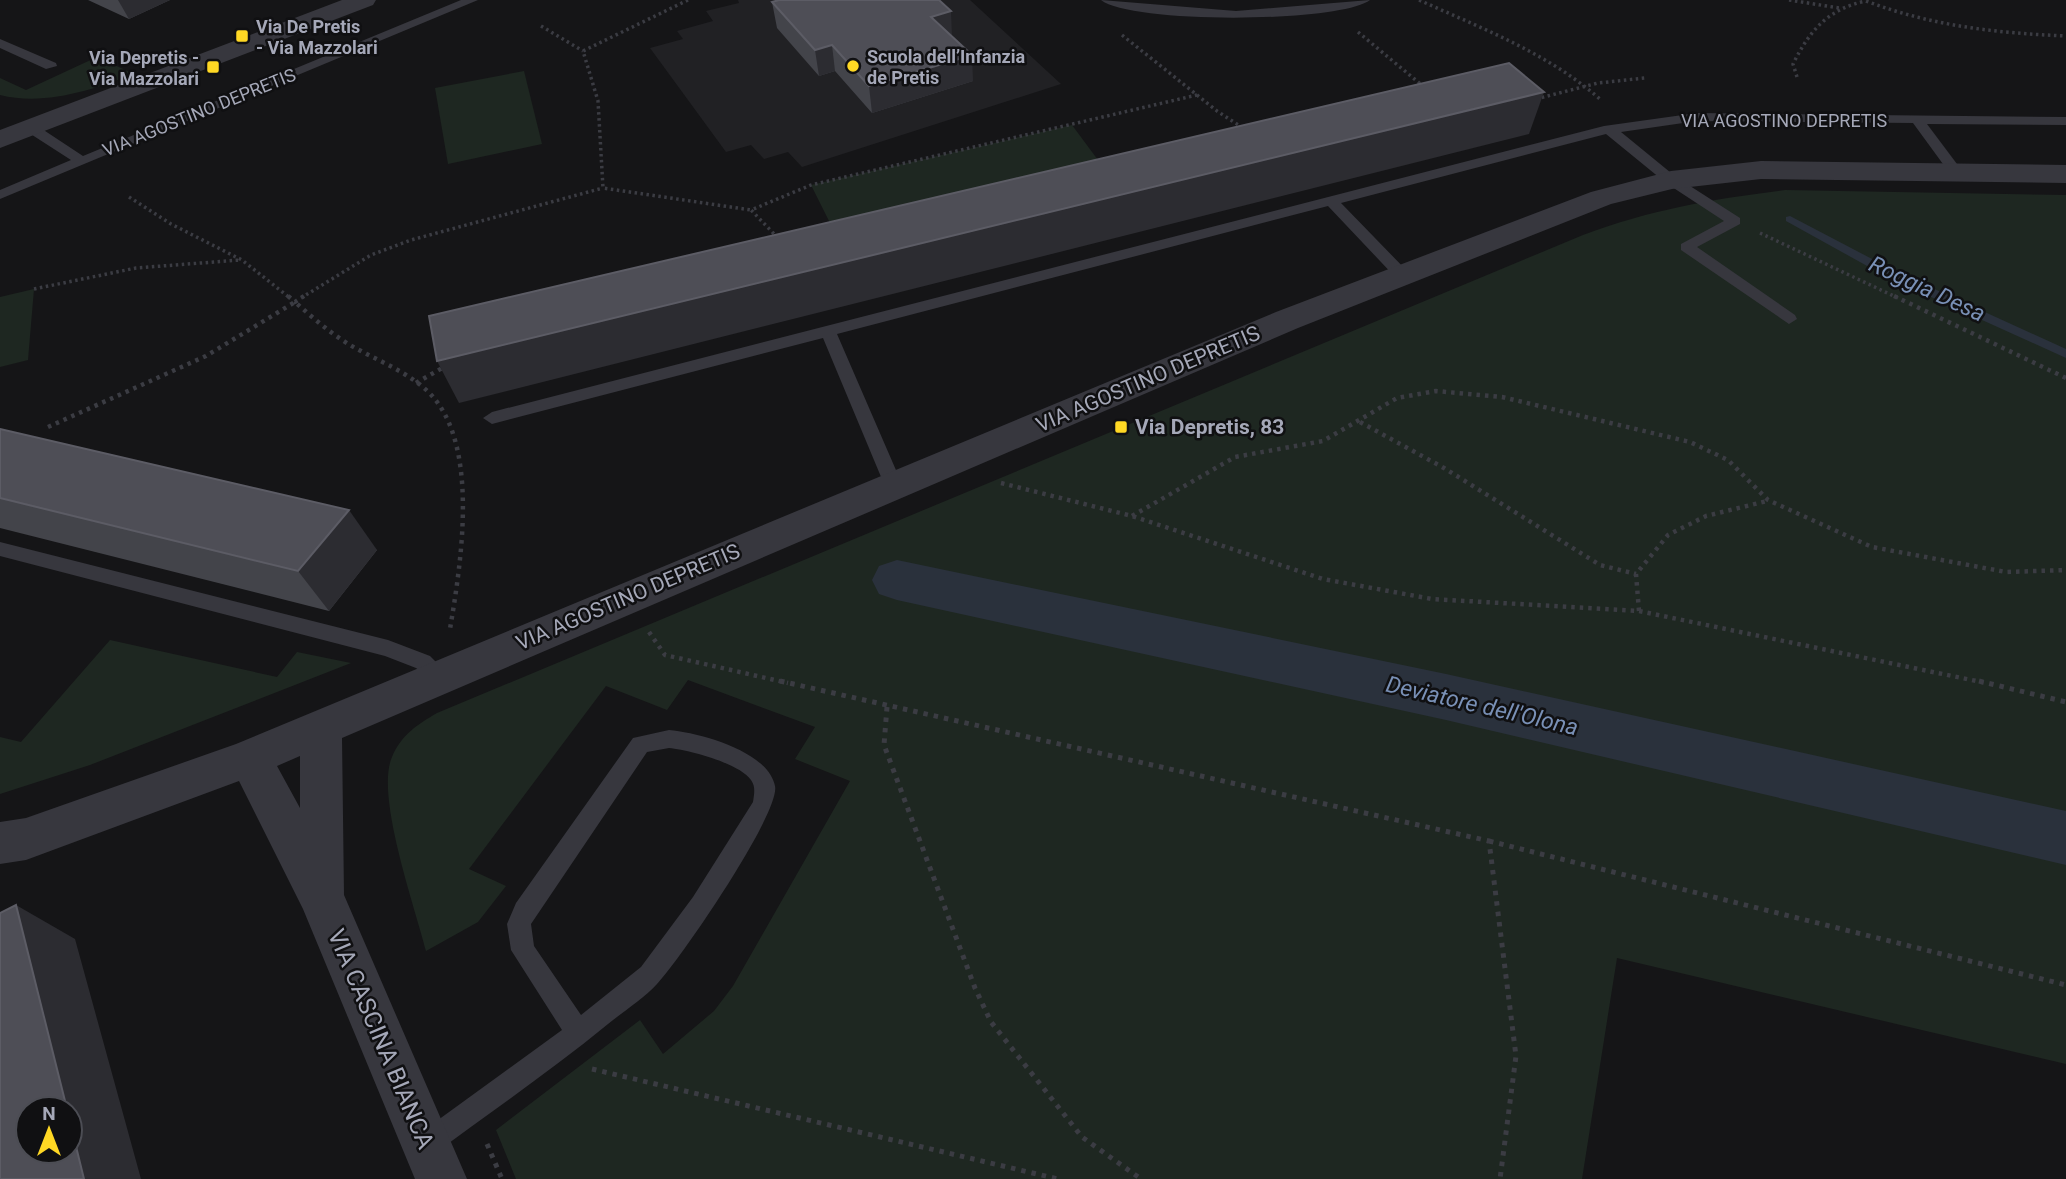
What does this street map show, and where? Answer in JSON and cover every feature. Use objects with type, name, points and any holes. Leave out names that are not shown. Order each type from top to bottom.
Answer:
[{"type":"street","points":[[0,140],[364,0]]},
{"type":"street","points":[[0,110],[31,128]]},
{"type":"street","name":"VIA AGOSTINO DEPRETIS","points":[[0,843],[26,839],[248,759],[893,484],[1287,320],[1601,198],[1671,180],[1760,170],[2066,174]]},
{"type":"street","name":"VIA CASCINA BIANCA","points":[[321,728],[322,898]]},
{"type":"street","name":"VIA CASCINA BIANCA","points":[[248,759],[264,783],[322,898],[433,1162]]},
{"type":"lane","name":"VIA AGOSTINO DEPRETIS","points":[[0,195],[472,0]]},
{"type":"lane","points":[[1107,0],[1148,10],[1200,15],[1261,15],[1329,8],[1364,0]]},
{"type":"lane","points":[[0,43],[51,66]]},
{"type":"lane","name":"VIA AGOSTINO DEPRETIS","points":[[492,418],[1609,129],[1697,117],[2066,121]]},
{"type":"lane","name":"VIA AGOSTINO DEPRETIS","points":[[1917,120],[1956,172]]},
{"type":"lane","name":"VIA AGOSTINO DEPRETIS","points":[[31,128],[82,161]]},
{"type":"lane","points":[[1609,129],[1671,180],[1735,222],[1686,247],[1789,319]]},
{"type":"lane","points":[[1331,201],[1403,276]]},
{"type":"lane","points":[[828,331],[893,484]]},
{"type":"lane","points":[[0,549],[388,648],[423,662],[441,677]]},
{"type":"lane","points":[[433,1162],[544,1058],[578,1033],[649,975],[702,905],[763,805],[764,780],[756,770],[681,739],[652,739],[640,745],[524,911],[519,924],[523,950],[578,1033]]},
{"type":"path","points":[[583,51],[688,0]]},
{"type":"path","points":[[1419,0],[1547,61],[1586,86],[1628,126]]},
{"type":"path","points":[[1789,0],[1839,8]]},
{"type":"path","points":[[1797,77],[1793,64],[1797,56],[1830,14],[1839,8],[1865,1],[1939,26],[1996,33],[2066,36]]},
{"type":"path","points":[[1329,8],[1424,88]]},
{"type":"path","points":[[541,26],[583,51],[595,77],[600,111],[603,188]]},
{"type":"path","points":[[1117,30],[1248,131]]},
{"type":"path","points":[[1524,102],[1586,86],[1645,78]]},
{"type":"path","points":[[48,427],[213,353],[260,328],[336,274],[384,250],[603,188],[751,210],[811,185],[1198,95]]},
{"type":"path","points":[[129,197],[171,224],[242,260],[323,327],[416,383],[432,395],[440,406],[461,468],[463,532],[441,677]]},
{"type":"path","points":[[751,210],[786,247]]},
{"type":"path","points":[[1735,222],[2066,378]]},
{"type":"path","points":[[34,289],[135,266],[181,260],[242,260]]},
{"type":"path","points":[[416,383],[451,364]]},
{"type":"path","points":[[1132,516],[1235,457],[1323,441],[1360,422],[1397,398],[1436,391],[1502,397],[1690,442],[1728,460],[1768,500],[1872,547],[2006,572],[2066,570]]},
{"type":"path","points":[[1360,422],[1444,468],[1600,565],[1636,574]]},
{"type":"path","points":[[993,481],[1132,516],[1324,579],[1432,599],[1639,611],[1959,676],[2066,702]]},
{"type":"path","points":[[1639,611],[1636,574],[1668,535],[1706,516],[1768,500]]},
{"type":"path","points":[[642,623],[665,654],[887,707],[1489,841],[2066,985]]},
{"type":"path","points":[[887,707],[884,745],[975,988],[991,1022],[1082,1137],[1141,1179]]},
{"type":"path","points":[[1489,841],[1516,1056],[1500,1179]]},
{"type":"path","points":[[544,1058],[1058,1179]]},
{"type":"path","points":[[486,1143],[502,1179]]},
{"type":"shaded area","name":"Scuola dell’Infanzia de Pretis","points":[[738,0],[970,0],[1061,84],[802,167],[788,152],[764,159],[751,145],[726,152],[650,48],[683,39],[677,31],[713,21],[706,11],[739,3]]},
{"type":"shaded area","points":[[97,57],[134,74],[68,95],[34,99],[0,95],[0,78],[26,90]]},
{"type":"shaded area","points":[[524,71],[542,144],[448,164],[435,88]]},
{"type":"shaded area","points":[[1072,125],[1098,160],[830,223],[811,185]]},
{"type":"shaded area","points":[[1785,190],[2066,195],[2066,1064],[1617,958],[1582,1179],[516,1179],[496,1130],[640,1020],[663,1054],[714,1011],[733,986],[850,781],[795,759],[815,727],[688,680],[667,710],[606,686],[469,869],[506,886],[478,922],[426,951],[398,852],[392,823],[388,774],[392,757],[400,742],[417,726],[437,713],[1583,235],[1634,218],[1683,206]]},
{"type":"shaded area","points":[[34,289],[28,360],[0,367],[0,297]]},
{"type":"shaded area","points":[[110,640],[277,677],[297,652],[351,663],[90,765],[0,794],[0,737],[21,742]]},
{"type":"building","points":[[939,0],[951,11],[931,17],[972,55],[869,86],[832,45],[815,50],[772,2]]},
{"type":"building","points":[[1509,63],[1544,92],[437,361],[429,316]]},
{"type":"building","points":[[0,429],[349,510],[298,571],[0,498]]},
{"type":"building","points":[[16,905],[64,1095],[14,1095],[14,1165],[81,1165],[84,1179],[0,1179],[0,913]]},
{"type":"waterway","name":"Roggia Desa","points":[[1790,219],[1891,274],[2066,354]]},
{"type":"waterway","name":"Deviatore dell'Olona","points":[[897,580],[1446,697],[2066,838]]},
{"type":"place","name":"Via De Pretis - Via Mazzolari","points":[[242,36]]},
{"type":"place","name":"Scuola dell’Infanzia de Pretis","points":[[853,66]]},
{"type":"place","name":"Via Depretis - Via Mazzolari","points":[[213,67]]},
{"type":"place","name":"Via Depretis, 83","points":[[1121,427]]}]
